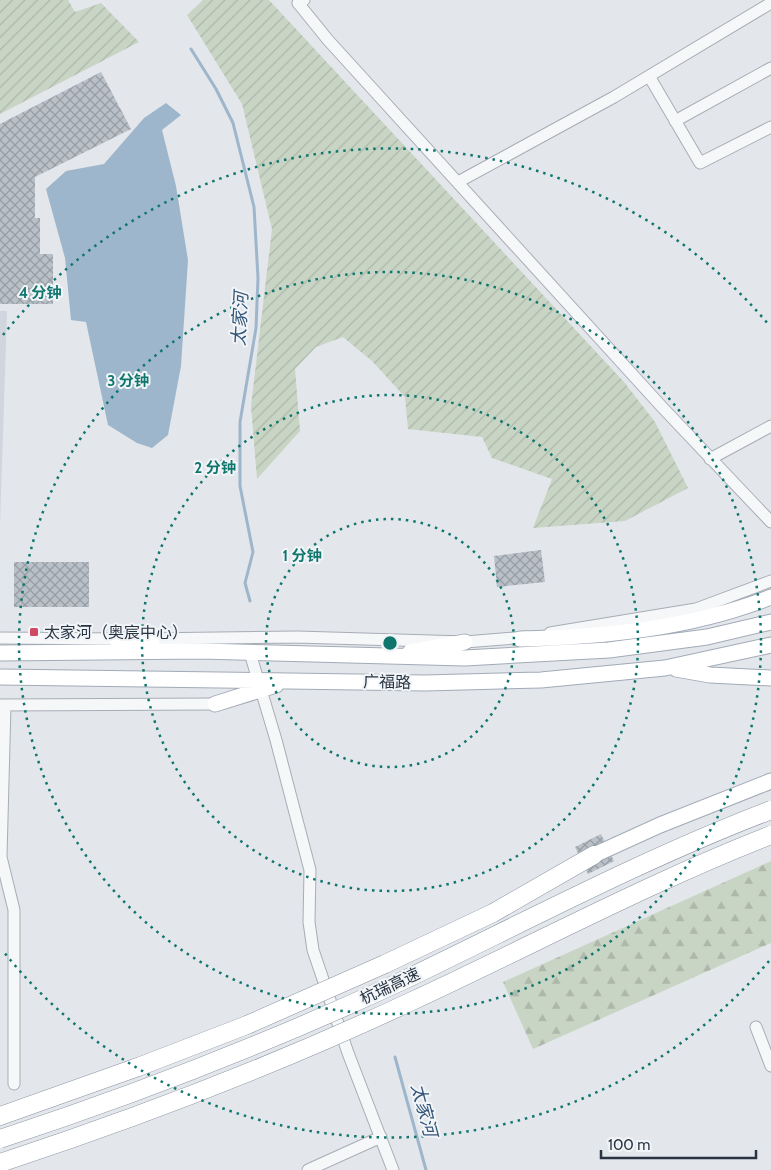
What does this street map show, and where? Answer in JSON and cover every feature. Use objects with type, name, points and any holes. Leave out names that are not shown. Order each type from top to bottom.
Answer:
[{"type":"highway","name":"杭瑞高速","points":[[0,1139],[151,1085],[292,1029],[401,981],[664,856],[771,810]]},
{"type":"highway","name":"杭瑞高速","points":[[0,1163],[142,1114],[301,1050],[411,1002],[674,877],[771,835]]},
{"type":"highway","points":[[0,1116],[209,1040],[385,964],[493,913],[594,855]]},
{"type":"main road","points":[[520,639],[604,635],[700,619],[771,597]]},
{"type":"main road","name":"广福路","points":[[0,653],[201,651],[465,658],[609,650],[707,637],[771,622]]},
{"type":"main road","points":[[116,639],[201,651]]},
{"type":"main road","points":[[391,657],[465,642]]},
{"type":"main road","name":"广福路","points":[[3,678],[259,685],[288,680],[425,683],[541,680],[665,668],[771,645]]},
{"type":"main road","points":[[665,668],[710,675],[771,678]]},
{"type":"main road","points":[[215,704],[259,685]]},
{"type":"main road","points":[[594,855],[660,825],[771,781]]},
{"type":"street","points":[[304,0],[298,3],[328,40],[710,459],[771,522]]},
{"type":"street","points":[[458,182],[649,76],[771,3]]},
{"type":"street","points":[[675,121],[771,68]]},
{"type":"street","points":[[649,76],[700,163],[771,128]]},
{"type":"street","points":[[710,459],[771,426]]},
{"type":"street","points":[[0,638],[298,638],[465,642],[520,639],[592,624],[696,609],[771,581]]},
{"type":"street","points":[[250,653],[310,870],[309,922],[313,950],[393,1170]]},
{"type":"street","points":[[14,1084],[14,910],[1,858],[2,705],[215,704]]},
{"type":"street","points":[[756,1027],[771,1066]]},
{"type":"street","points":[[308,1170],[381,1137]]},
{"type":"shaded area","points":[[0,311],[7,311],[0,525]]},
{"type":"green space","points":[[0,0],[68,0],[75,12],[101,3],[139,42],[0,114]]},
{"type":"green space","points":[[203,0],[269,0],[624,382],[655,422],[688,488],[625,521],[533,528],[552,479],[492,458],[482,437],[408,429],[405,397],[372,361],[343,337],[316,347],[295,369],[300,431],[257,479],[251,406],[272,229],[242,104],[187,15]]},
{"type":"green space","points":[[771,861],[771,943],[533,1049],[503,982]]},
{"type":"water","points":[[166,103],[181,115],[162,130],[176,186],[188,260],[181,366],[168,435],[152,448],[137,443],[108,425],[86,322],[71,320],[65,258],[46,189],[66,171],[104,164],[144,118]]},
{"type":"building","points":[[101,72],[131,129],[35,177],[35,218],[40,218],[40,254],[53,254],[53,304],[0,304],[0,124]]},
{"type":"building","points":[[541,550],[545,582],[497,587],[494,556]]},
{"type":"building","points":[[14,562],[89,562],[89,607],[14,607]]},
{"type":"building","points":[[601,834],[614,861],[588,874],[575,847]]},
{"type":"waterway","name":"太家河","points":[[191,49],[216,89],[233,123],[254,207],[258,278],[256,328],[240,422],[240,486],[253,552],[245,583],[250,601]]},
{"type":"waterway","name":"太家河","points":[[395,1057],[426,1170]]},
{"type":"place","name":"太家河（奥宸中心）","points":[[34,632]]}]
